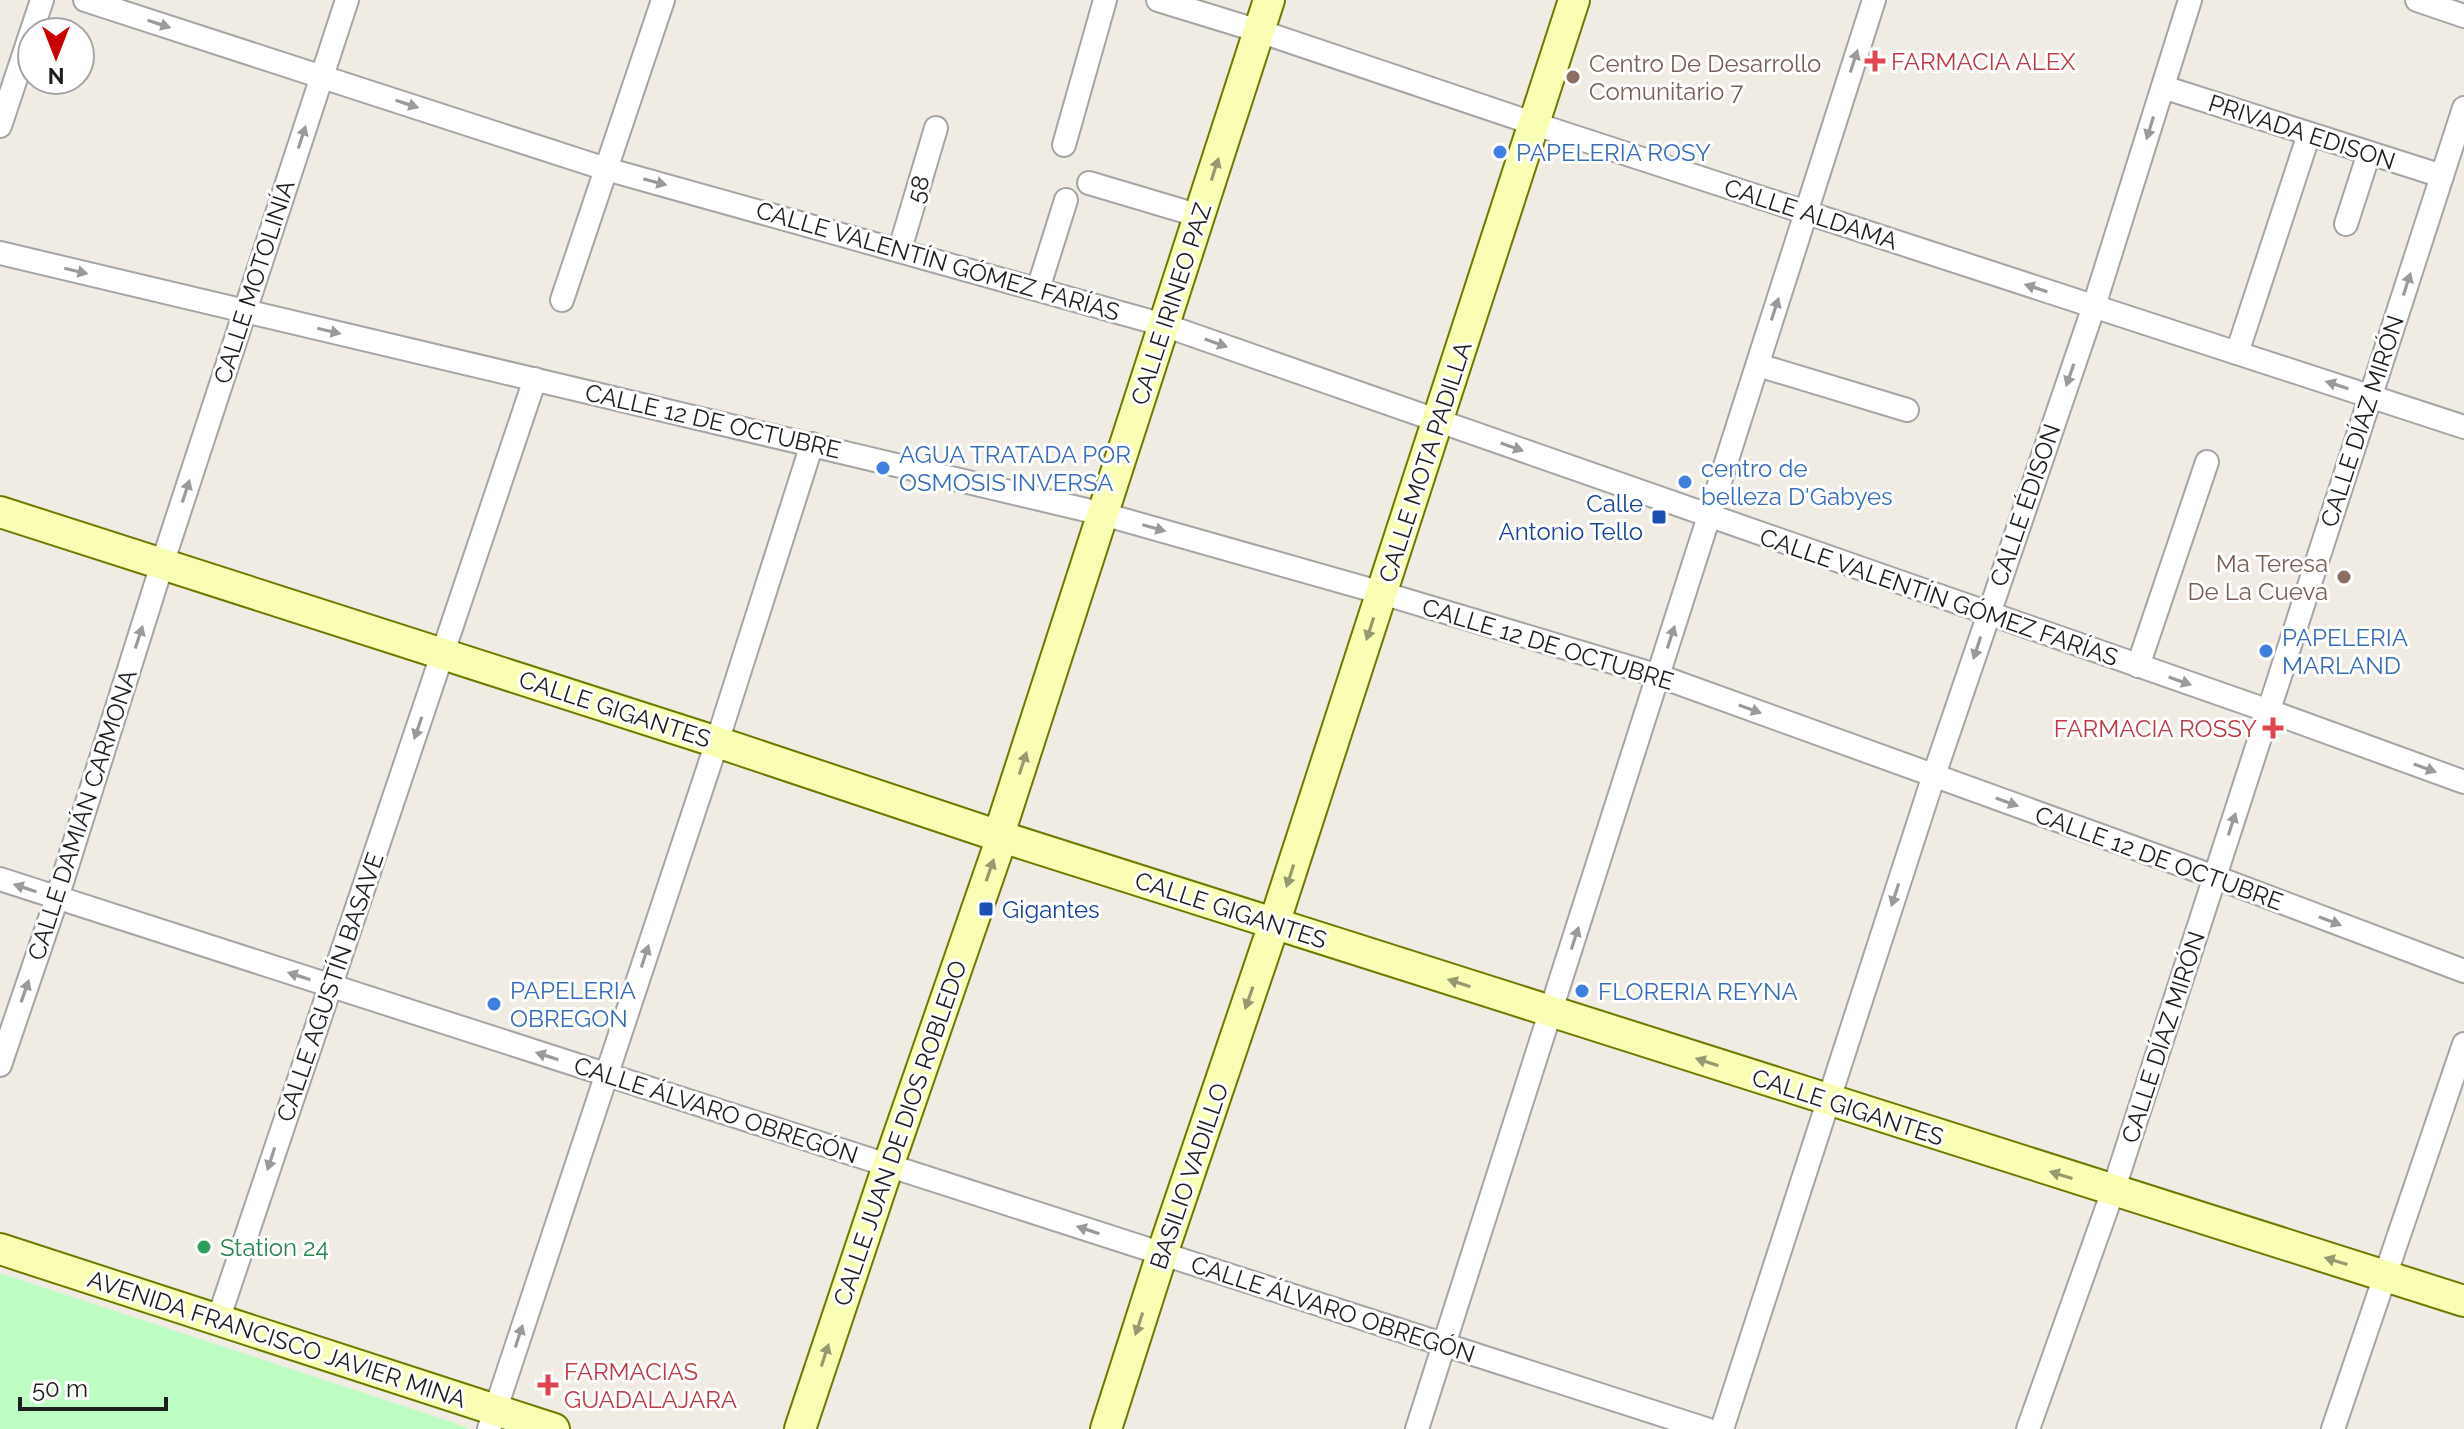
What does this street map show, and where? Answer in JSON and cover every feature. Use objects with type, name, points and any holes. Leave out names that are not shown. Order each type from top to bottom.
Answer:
[{"type":"main road","name":"CALLE IRINEO PAZ","points":[[1002,837],[1002,825],[1269,0]]},
{"type":"main road","name":"CALLE MOTA PADILLA","points":[[1274,924],[1574,0]]},
{"type":"main road","name":"CALLE GIGANTES","points":[[0,512],[717,742],[1002,837],[2464,1301]]},
{"type":"main road","name":"CALLE JUAN DE DIOS ROBLEDO","points":[[800,1429],[1002,837]]},
{"type":"main road","name":"BASILIO VADILLO","points":[[1106,1429],[1274,924]]},
{"type":"main road","name":"AVENIDA FRANCISCO JAVIER MINA","points":[[0,1249],[218,1320],[492,1419],[554,1429]]},
{"type":"street","points":[[0,126],[42,0]]},
{"type":"street","name":"CALLE VALENTÍN GÓMEZ FARÍAS","points":[[85,0],[606,169],[1164,325],[2464,782]]},
{"type":"street","name":"CALLE MOTOLINÍA","points":[[162,565],[347,0]]},
{"type":"street","points":[[562,300],[663,0]]},
{"type":"street","points":[[1064,145],[1105,0]]},
{"type":"street","name":"CALLE ALDAMA","points":[[1158,0],[2464,427]]},
{"type":"street","points":[[1417,1429],[1874,0]]},
{"type":"street","name":"CALLE ÉDISON","points":[[1722,1429],[1934,775],[2094,306],[2190,0]]},
{"type":"street","points":[[2417,0],[2464,16]]},
{"type":"street","name":"PRIVADA EDISON","points":[[2163,87],[2442,176]]},
{"type":"street","name":"CALLE DÍAZ MIRÓN","points":[[2028,1429],[2113,1191],[2464,108]]},
{"type":"street","name":"58","points":[[900,249],[936,128]]},
{"type":"street","points":[[2237,353],[2309,134]]},
{"type":"street","points":[[2346,224],[2369,153]]},
{"type":"street","points":[[1089,183],[1200,216]]},
{"type":"street","points":[[1038,289],[1066,200]]},
{"type":"street","name":"CALLE 12 DE OCTUBRE","points":[[0,253],[1103,514],[1382,593],[1659,676],[2215,877],[2464,971]]},
{"type":"street","points":[[1758,365],[1907,410]]},
{"type":"street","name":"CALLE AGUSTÍN BASAVE","points":[[218,1320],[535,379]]},
{"type":"street","points":[[492,1419],[717,742],[812,444]]},
{"type":"street","points":[[2138,666],[2207,462]]},
{"type":"street","name":"CALLE DAMIÁN CARMONA","points":[[0,1065],[57,898],[162,565]]},
{"type":"street","name":"CALLE ÁLVARO OBREGÓN","points":[[0,879],[1706,1429]]},
{"type":"street","points":[[2333,1429],[2464,1044]]},
{"type":"green space","points":[[0,1273],[467,1427],[467,1429],[0,1429]]},
{"type":"place","name":"FARMACIA ALEX","points":[[1875,61]]},
{"type":"place","name":"Centro De Desarrollo Comunitario 7","points":[[1573,77]]},
{"type":"place","name":"PAPELERIA ROSY","points":[[1500,152]]},
{"type":"place","name":"AGUA TRATADA POR OSMOSIS INVERSA","points":[[883,468]]},
{"type":"place","name":"centro de belleza D'Gabyes","points":[[1685,482]]},
{"type":"place","name":"Calle Antonio Tello","points":[[1659,517]]},
{"type":"place","name":"Ma Teresa De La Cueva","points":[[2344,577]]},
{"type":"place","name":"PAPELERIA MARLAND","points":[[2266,651]]},
{"type":"place","name":"FARMACIA ROSSY","points":[[2273,728]]},
{"type":"place","name":"Gigantes","points":[[986,909]]},
{"type":"place","name":"FLORERIA REYNA","points":[[1582,991]]},
{"type":"place","name":"PAPELERIA OBREGON","points":[[494,1004]]},
{"type":"place","name":"Station 24","points":[[204,1247]]},
{"type":"place","name":"FARMACIAS GUADALAJARA","points":[[548,1385]]}]
